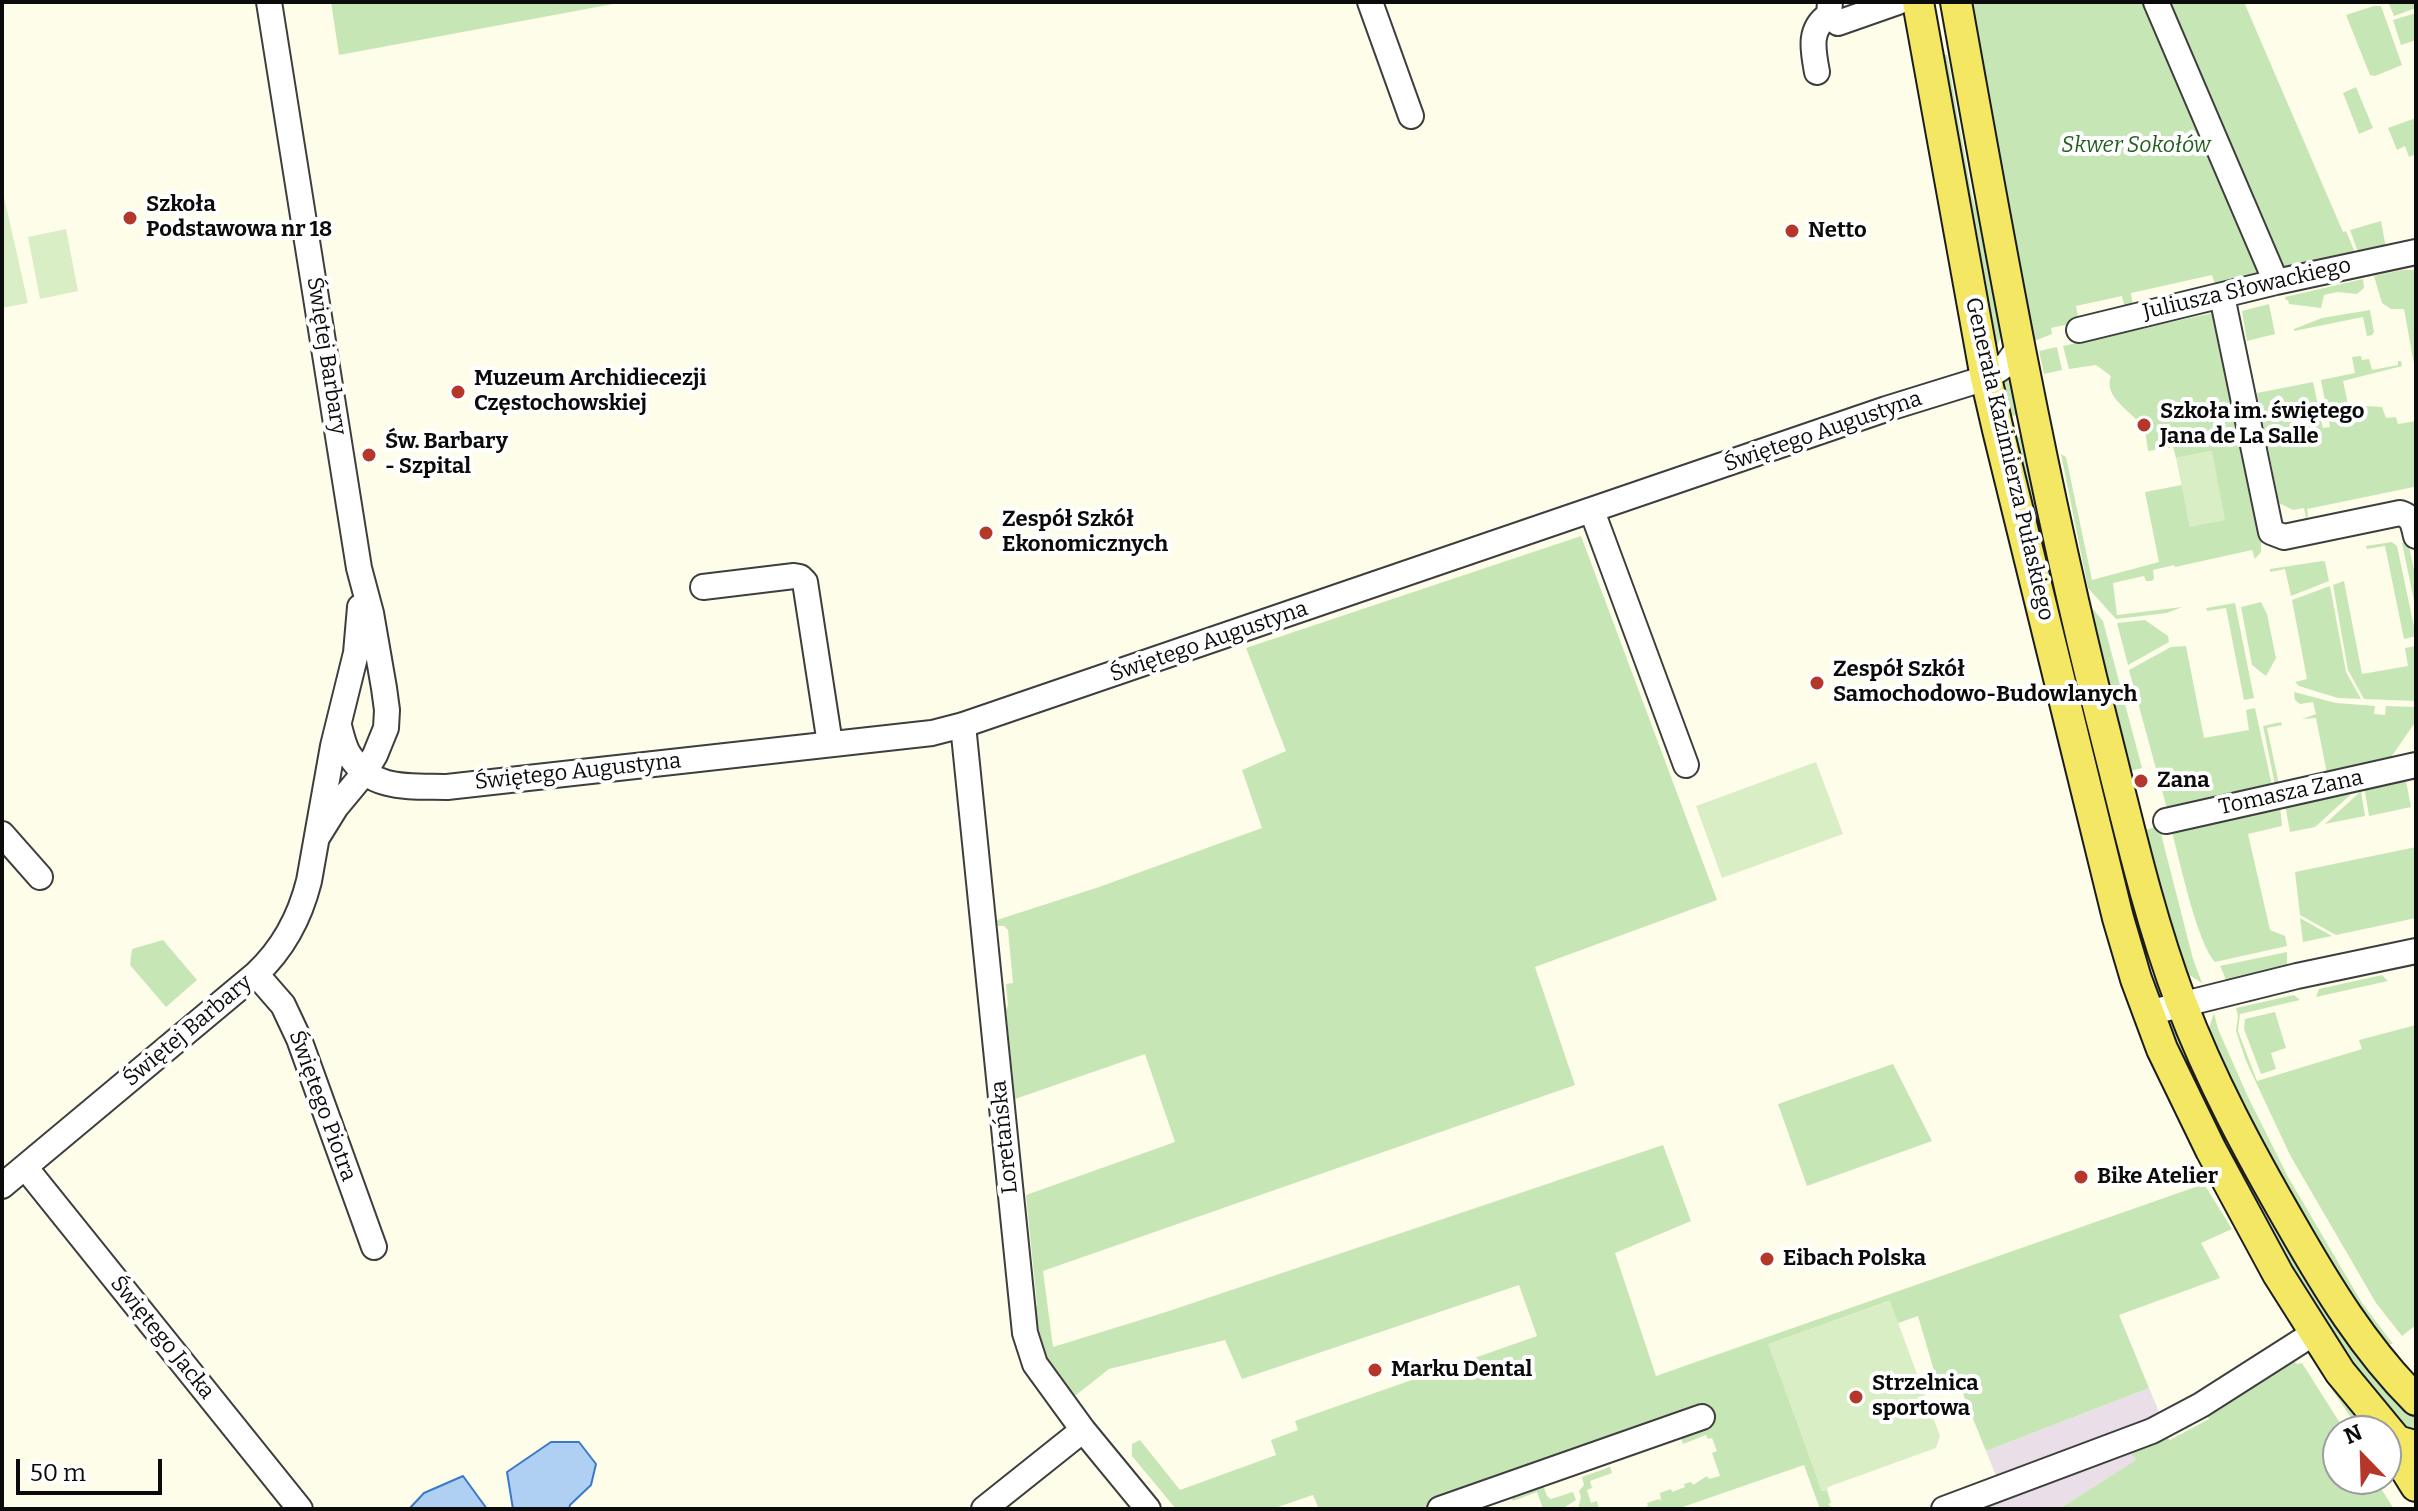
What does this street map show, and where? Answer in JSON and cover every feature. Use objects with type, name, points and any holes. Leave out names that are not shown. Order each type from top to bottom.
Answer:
[{"type":"main road","name":"Generała Kazimierza Pułaskiego","points":[[1918,2],[1986,378],[2110,888],[2148,1013],[2167,1061],[2265,1251],[2340,1372],[2407,1445],[2398,1457],[2416,1486]]},
{"type":"main road","name":"Generała Kazimierza Pułaskiego","points":[[1956,2],[2019,347],[2077,622],[2167,961],[2182,1005],[2243,1135],[2314,1265],[2365,1343],[2416,1400]]},
{"type":"street","name":"Świętej Barbary","points":[[269,2],[359,568],[371,613],[387,710],[382,740],[365,772],[336,807],[318,836]]},
{"type":"street","points":[[1370,2],[1411,116]]},
{"type":"street","points":[[1817,72],[1812,43],[1814,31],[1830,8],[1838,23],[1898,2]]},
{"type":"street","points":[[2156,2],[2276,282]]},
{"type":"street","name":"Juliusza Słowackiego","points":[[2079,330],[2416,252]]},
{"type":"street","points":[[2222,296],[2271,532],[2284,537],[2400,513],[2409,515],[2416,536]]},
{"type":"street","name":"Świętego Augustyna","points":[[365,772],[375,781],[447,787],[932,733],[1886,409],[1986,378],[2007,364],[2019,347]]},
{"type":"street","points":[[1592,511],[1686,765]]},
{"type":"street","name":"Świętej Barbary","points":[[2,1186],[256,974],[273,958],[288,936],[304,899],[333,746],[356,653],[360,614],[359,568]]},
{"type":"street","points":[[703,587],[794,576],[805,582],[830,744]]},
{"type":"street","name":"Loretańska","points":[[963,725],[1025,1333],[1035,1364],[1083,1430],[1148,1509]]},
{"type":"street","points":[[339,726],[350,756],[365,772]]},
{"type":"street","name":"Tomasza Zana","points":[[2166,821],[2416,765]]},
{"type":"street","points":[[2,834],[40,877]]},
{"type":"street","points":[[2148,1013],[2282,979],[2416,951]]},
{"type":"street","name":"Świętego Piotra","points":[[256,974],[283,1005],[299,1039],[374,1247]]},
{"type":"street","name":"Świętego Jacka","points":[[25,1167],[300,1509]]},
{"type":"street","points":[[1944,1509],[2152,1431],[2201,1405],[2314,1333]]},
{"type":"street","points":[[1440,1509],[1702,1417]]},
{"type":"street","points":[[984,1509],[1083,1430]]},
{"type":"shaded area","points":[[2149,1388],[2162,1419],[1998,1481],[1986,1451]]},
{"type":"shaded area","points":[[2128,1449],[2137,1460],[2059,1509],[1984,1509],[1981,1502]]},
{"type":"green space","points":[[331,2],[624,2],[339,55]]},
{"type":"green space","name":"Skwer Sokołów","points":[[1975,2],[2244,2],[2343,232],[2346,231],[2356,255],[2216,289],[2212,275],[2131,293],[2133,307],[2125,309],[2122,296],[2076,306],[2079,322],[2051,328],[2052,334],[2029,343],[1971,10]]},
{"type":"green space","points":[[2416,2],[2416,8],[2394,16],[2389,4]]},
{"type":"green space","points":[[2381,6],[2402,65],[2375,76],[2370,75],[2346,15]]},
{"type":"green space","points":[[2416,13],[2416,40],[2401,45],[2393,20]]},
{"type":"green space","points":[[1940,55],[1947,55],[1972,196],[1985,238],[2002,329],[1996,347]]},
{"type":"green space","points":[[2356,87],[2373,128],[2359,134],[2343,93]]},
{"type":"green space","points":[[2416,118],[2416,154],[2409,157],[2405,146],[2397,150],[2388,128]]},
{"type":"green space","points":[[2,188],[28,303],[2,308]]},
{"type":"green space","points":[[2381,221],[2386,248],[2359,255],[2350,230]]},
{"type":"green space","points":[[66,229],[78,291],[40,299],[28,237]]},
{"type":"green space","points":[[2416,270],[2416,375],[2404,309],[2391,309],[2382,303],[2374,276]]},
{"type":"green space","points":[[2363,279],[2364,288],[2357,294],[2337,292],[2324,295],[2321,308],[2289,304],[2285,297]]},
{"type":"green space","points":[[2269,304],[2275,334],[2247,341],[2242,311]]},
{"type":"green space","points":[[2370,310],[2372,335],[2367,336],[2363,317],[2294,331],[2322,318]]},
{"type":"green space","points":[[2217,312],[2261,537],[2261,552],[2255,559],[2252,550],[2153,570],[2154,579],[2151,581],[2146,581],[2144,576],[2113,583],[2117,615],[2182,607],[2167,613],[2116,619],[2088,588],[2061,454],[2066,457],[2092,580],[2159,562],[2145,492],[2182,485],[2190,527],[2212,451],[2176,458],[2173,447],[2148,451],[2143,427],[2114,397],[2111,376],[2096,365],[2069,369],[2063,346]]},
{"type":"green space","points":[[2057,347],[2062,370],[2044,374],[2039,351]]},
{"type":"green space","points":[[2361,356],[2362,360],[2369,359],[2372,370],[2398,365],[2401,361],[2402,366],[2343,381],[2349,409],[2382,407],[2386,418],[2396,417],[2398,424],[2416,421],[2416,493],[2414,487],[2307,509],[2308,516],[2301,525],[2300,520],[2306,518],[2304,508],[2293,510],[2279,503],[2257,393],[2313,382],[2323,428],[2330,427],[2321,380],[2355,373],[2352,357]]},
{"type":"green space","points":[[2010,376],[2021,414],[2004,418],[2001,379]]},
{"type":"green space","points":[[2025,435],[2119,827],[2111,830],[2009,439]]},
{"type":"green space","points":[[2212,451],[2225,520],[2190,527],[2176,458]]},
{"type":"green space","points":[[1581,536],[1717,900],[1535,967],[1575,1085],[1043,1271],[1053,1347],[1663,1145],[1691,1221],[1615,1253],[1656,1376],[2204,1184],[2232,1229],[2201,1243],[2220,1278],[2119,1315],[2149,1388],[1986,1451],[1955,1374],[1937,1381],[1918,1316],[1898,1323],[1889,1301],[1769,1344],[1822,1491],[1827,1490],[1831,1503],[1828,1504],[1834,1509],[1820,1509],[1804,1465],[1677,1509],[1641,1509],[1648,1506],[1647,1503],[1661,1501],[1660,1493],[1671,1489],[1672,1492],[1691,1482],[1693,1485],[1707,1476],[1709,1479],[1720,1476],[1712,1453],[1717,1451],[1712,1438],[1708,1439],[1706,1435],[1683,1444],[1680,1435],[1705,1409],[1421,1509],[1319,1509],[1313,1495],[1272,1509],[1176,1509],[1132,1456],[1132,1444],[1140,1440],[1180,1490],[1276,1455],[1271,1440],[1298,1430],[1295,1421],[1537,1336],[1519,1285],[1242,1379],[1225,1340],[1109,1369],[1071,1399],[1043,1362],[1032,1312],[1037,1305],[1026,1195],[1175,1142],[1145,1054],[1015,1099],[1006,1010],[1006,984],[1013,983],[1008,930],[997,926],[997,920],[1262,828],[1242,770],[1286,751],[1246,648]]},
{"type":"green space","points":[[2392,542],[2397,546],[2416,636],[2404,639],[2385,546],[2367,549],[2366,546]]},
{"type":"green space","points":[[2408,542],[2416,579],[2416,610],[2402,543]]},
{"type":"green space","points":[[2323,561],[2329,581],[2291,596],[2285,569],[2270,572],[2270,569]]},
{"type":"green space","points":[[2344,581],[2362,674],[2408,666],[2405,648],[2416,646],[2416,701],[2364,699],[2348,670],[2333,585]]},
{"type":"green space","points":[[2330,586],[2346,672],[2361,699],[2338,698],[2295,682],[2307,679],[2292,600]]},
{"type":"green space","points":[[2080,594],[2103,621],[2142,768],[2126,772]]},
{"type":"green space","points":[[2261,602],[2267,614],[2276,658],[2266,676],[2252,665],[2241,607]]},
{"type":"green space","points":[[2235,603],[2254,698],[2244,700],[2226,608],[2207,611],[2206,608]]},
{"type":"green space","points":[[2145,620],[2168,636],[2169,642],[2128,665],[2117,623]]},
{"type":"green space","points":[[2186,646],[2204,738],[2249,730],[2246,710],[2255,708],[2273,790],[2169,816],[2129,670],[2171,647]]},
{"type":"green space","points":[[2294,692],[2336,703],[2375,706],[2374,714],[2385,715],[2386,706],[2416,707],[2416,721],[2387,763],[2327,774],[2316,718],[2302,719],[2316,714],[2313,702],[2300,704],[2295,700]]},
{"type":"green space","points":[[2281,722],[2282,725],[2267,728],[2279,784],[2276,790],[2263,726]]},
{"type":"green space","points":[[1816,762],[1843,834],[1722,878],[1696,806]]},
{"type":"green space","points":[[2405,776],[2411,807],[2369,816],[2364,786]]},
{"type":"green space","points":[[2359,787],[2315,827],[2290,832],[2285,805]]},
{"type":"green space","points":[[2361,791],[2365,816],[2325,824]]},
{"type":"green space","points":[[2280,806],[2282,826],[2248,834],[2270,930],[2285,936],[2287,946],[2215,962],[2195,918],[2170,825]]},
{"type":"green space","points":[[2159,826],[2202,983],[2183,971],[2142,831]]},
{"type":"green space","points":[[2416,847],[2416,918],[2336,935],[2300,915],[2295,872]]},
{"type":"green space","points":[[2300,918],[2332,936],[2303,942]]},
{"type":"green space","points":[[163,940],[197,980],[166,1007],[130,965],[132,949]]},
{"type":"green space","points":[[2287,952],[2287,968],[2227,982],[2220,966]]},
{"type":"green space","points":[[2382,975],[2388,981],[2316,997],[2319,989]]},
{"type":"green space","points":[[2294,995],[2300,1000],[2240,1014],[2238,1031],[2257,1081],[2362,1049],[2359,1040],[2416,1025],[2416,1325],[2402,1336],[2376,1303],[2290,1155],[2246,1061],[2236,1031],[2236,1008]]},
{"type":"green space","points":[[2275,1012],[2286,1048],[2271,1053],[2276,1069],[2261,1074],[2244,1029],[2245,1019]]},
{"type":"green space","points":[[2214,1013],[2248,1097],[2288,1177],[2362,1303],[2393,1344],[2381,1345],[2368,1327],[2241,1108],[2208,1031]]},
{"type":"green space","points":[[2173,1019],[2392,1392],[2416,1416],[2416,1438],[2402,1424],[2402,1415],[2393,1415],[2381,1403],[2321,1326],[2189,1081],[2169,1026]]},
{"type":"green space","points":[[1893,1064],[1932,1141],[1807,1186],[1778,1104]]},
{"type":"green space","name":"Strzelnica sportowa","points":[[1890,1301],[1940,1436],[1936,1448],[1822,1491],[1768,1344]]},
{"type":"green space","points":[[2308,1354],[2315,1355],[2362,1415],[2349,1415]]},
{"type":"green space","points":[[2293,1358],[2296,1364],[2302,1363],[2335,1415],[2322,1415],[2322,1495],[2385,1495],[2394,1509],[2059,1509],[2136,1460],[2128,1449],[2164,1434],[2170,1440],[2209,1419],[2206,1411]]},
{"type":"green space","points":[[1610,1467],[1612,1473],[1590,1481],[1592,1488],[1587,1490],[1591,1503],[1597,1501],[1599,1509],[1578,1509],[1579,1491],[1584,1485],[1582,1477]]},
{"type":"green space","points":[[1543,1485],[1551,1499],[1573,1492],[1576,1500],[1562,1509],[1543,1509],[1537,1492],[1513,1501],[1510,1494]]},
{"type":"water","points":[[551,1442],[579,1442],[596,1464],[591,1485],[569,1509],[513,1509],[507,1472]]},
{"type":"water","points":[[463,1476],[487,1509],[409,1509],[424,1493]]},
{"type":"place","name":"Szkoła Podstawowa nr 18","points":[[130,218]]},
{"type":"place","name":"Netto","points":[[1792,231]]},
{"type":"place","name":"Muzeum Archidiecezji Częstochowskiej","points":[[458,392]]},
{"type":"place","name":"Szkoła im. świętego Jana de La Salle","points":[[2144,425]]},
{"type":"place","name":"Św. Barbary - Szpital","points":[[369,455]]},
{"type":"place","name":"Zespół Szkół Ekonomicznych","points":[[986,533]]},
{"type":"place","name":"Zespół Szkół Samochodowo-Budowlanych","points":[[1817,683]]},
{"type":"place","name":"Zana","points":[[2141,781]]},
{"type":"place","name":"Bike Atelier","points":[[2081,1177]]},
{"type":"place","name":"Eibach Polska","points":[[1767,1259]]},
{"type":"place","name":"Marku Dental","points":[[1375,1370]]},
{"type":"place","name":"Strzelnica sportowa","points":[[1856,1397]]}]
